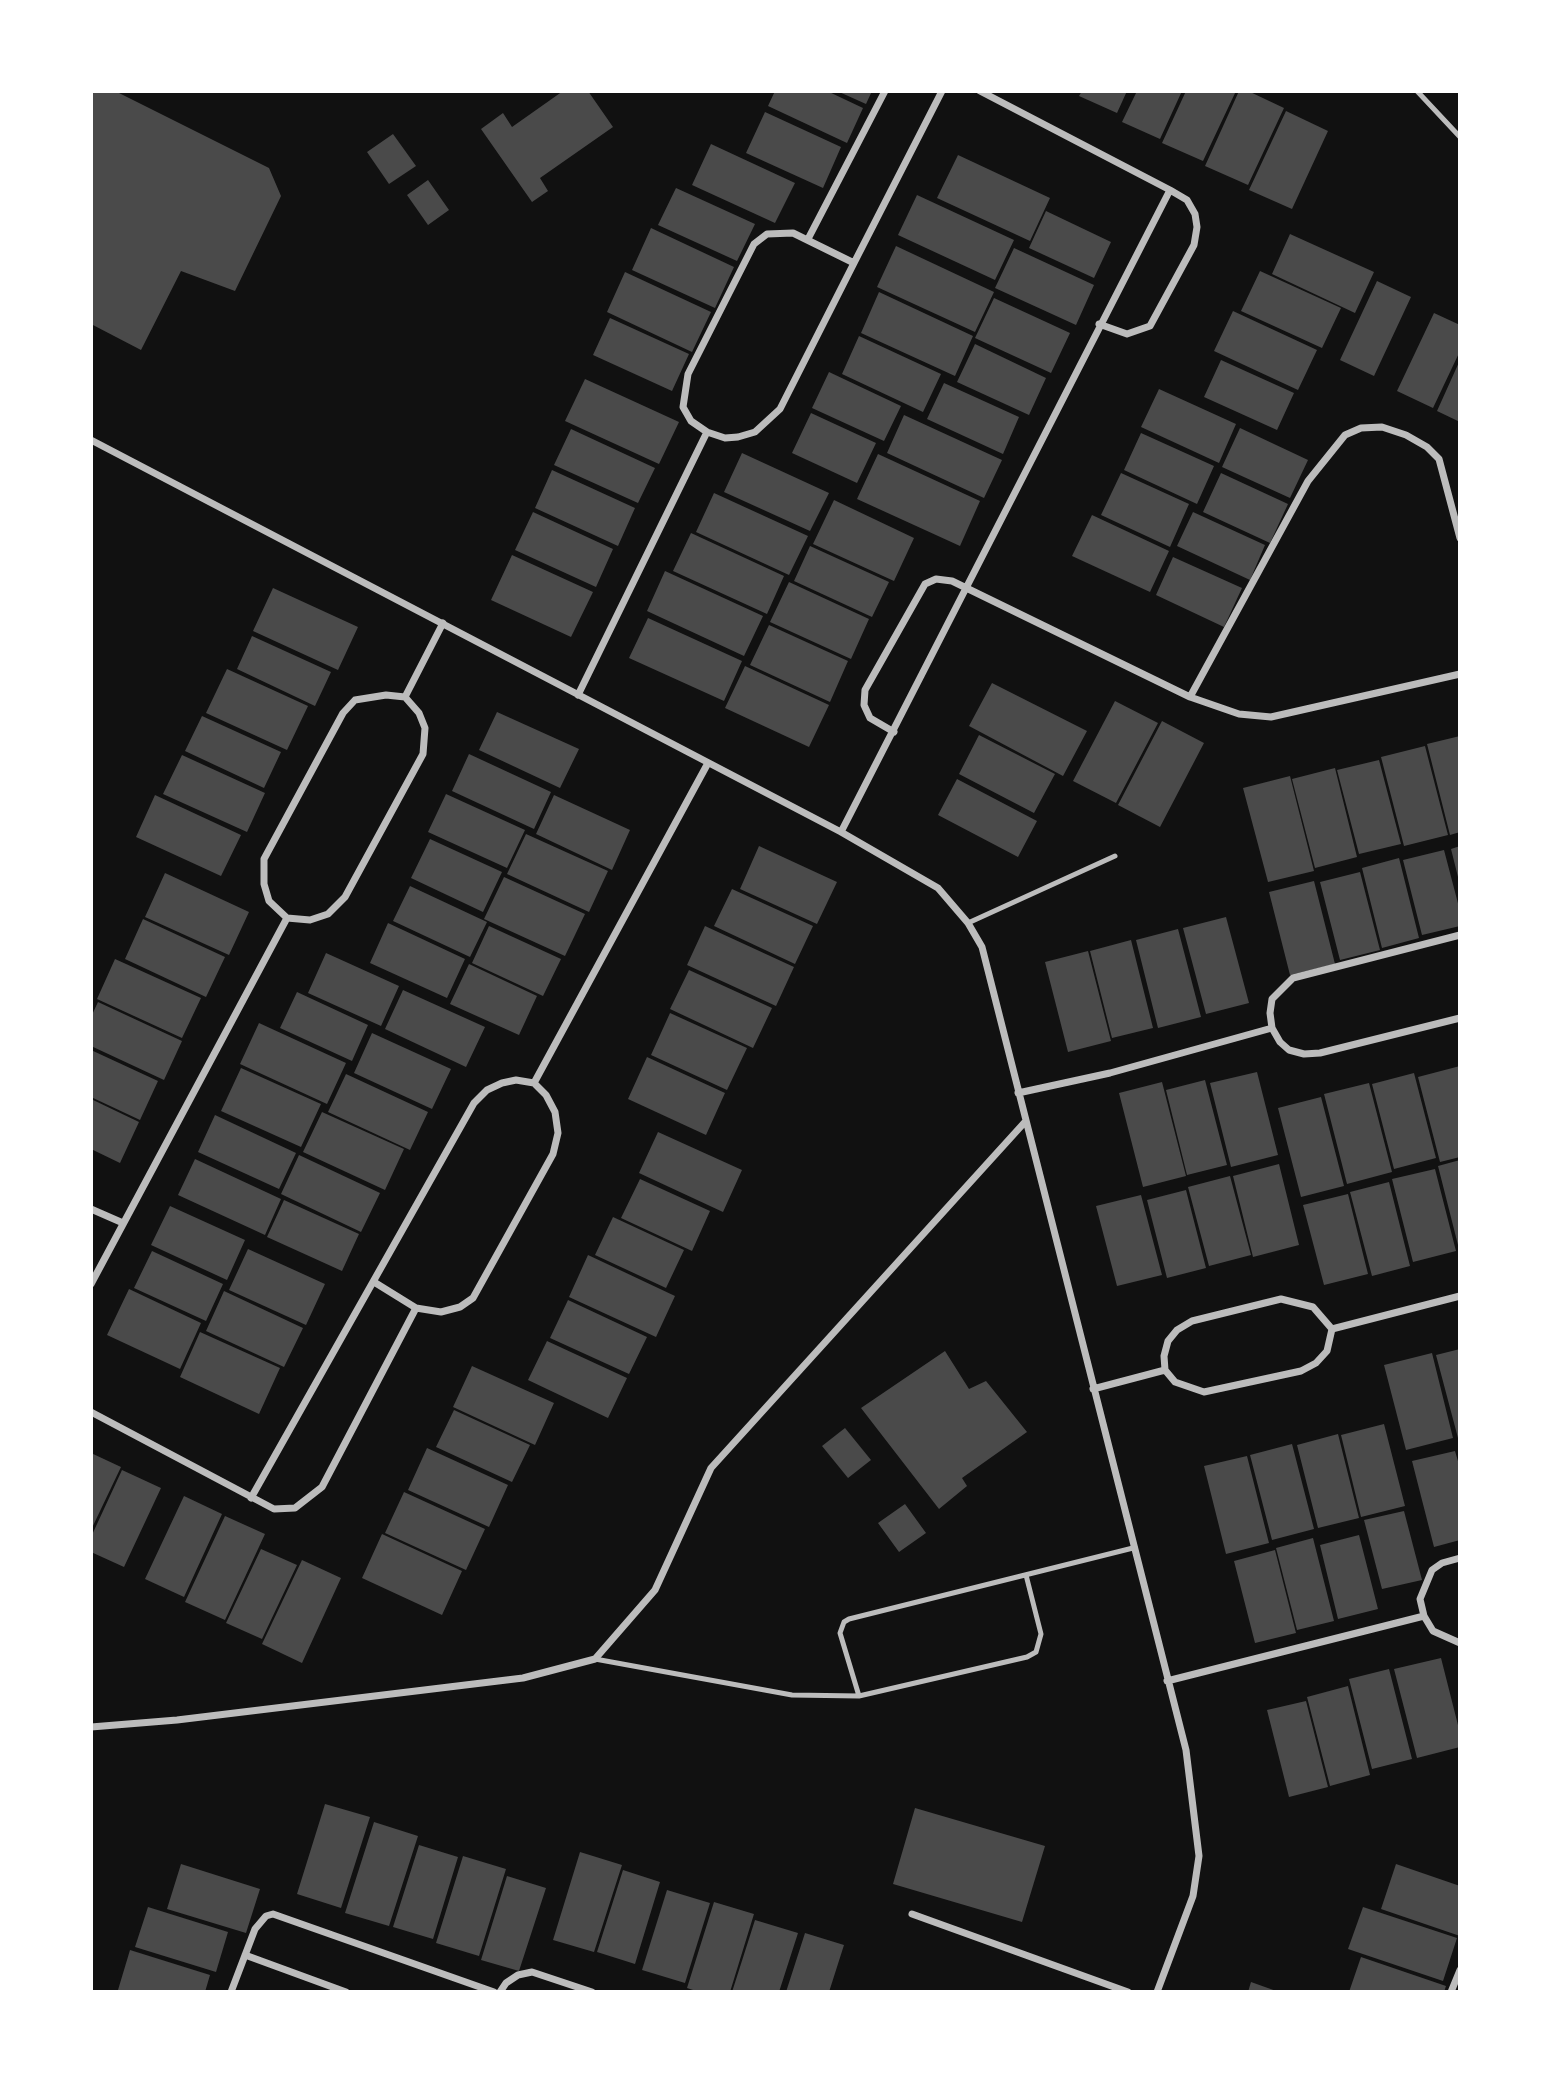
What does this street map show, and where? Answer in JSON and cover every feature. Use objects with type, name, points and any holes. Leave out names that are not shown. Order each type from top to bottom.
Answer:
[{"type":"street","points":[[808,239],[885,91]]},
{"type":"street","points":[[854,263],[808,239],[780,231],[767,234],[754,244],[684,388],[683,407],[691,421],[707,432],[725,438],[738,438],[755,432],[770,421],[780,408],[942,91]]},
{"type":"street","points":[[981,91],[1170,190],[1186,200],[1195,214],[1197,227],[1194,245],[1150,326],[1128,334],[1099,324]]},
{"type":"street","points":[[841,832],[968,589],[1099,324],[1170,190]]},
{"type":"street","points":[[1190,697],[1308,481],[1345,435],[1361,428],[1382,427],[1406,435],[1427,447],[1439,458],[1460,538]]},
{"type":"street","points":[[578,695],[707,432]]},
{"type":"street","points":[[91,440],[841,832],[938,888],[968,923],[982,947],[1024,1123],[1186,1750],[1199,1856],[1193,1896],[1157,1992]]},
{"type":"street","points":[[894,732],[870,718],[864,705],[865,690],[925,584],[936,579],[952,581],[1190,697],[1239,715],[1272,717],[1460,674]]},
{"type":"street","points":[[405,697],[443,623]]},
{"type":"street","points":[[371,696],[405,697],[419,713],[425,728],[423,754],[345,897],[328,914],[310,920],[287,918],[269,901],[264,884],[264,859],[343,713],[355,700],[371,696]]},
{"type":"street","points":[[534,1083],[708,763]]},
{"type":"street","points":[[91,1284],[287,918]]},
{"type":"street","points":[[1460,934],[1293,978],[1272,999],[1272,1028],[1280,1042],[1289,1050],[1304,1054],[1320,1053],[1460,1018]]},
{"type":"street","points":[[1018,1094],[1110,1073],[1272,1028]]},
{"type":"street","points":[[251,1497],[474,1103],[486,1090],[502,1083],[516,1080],[534,1083],[546,1095],[555,1112],[558,1133],[553,1154],[473,1298],[460,1307],[441,1312],[416,1308],[374,1282]]},
{"type":"street","points":[[91,1727],[177,1720],[523,1678],[595,1659],[655,1590],[710,1468],[1024,1123]]},
{"type":"street","points":[[91,1209],[123,1223]]},
{"type":"street","points":[[1332,1329],[1460,1296]]},
{"type":"street","points":[[1281,1299],[1289,1300],[1313,1307],[1332,1329],[1327,1351],[1316,1363],[1277,1377],[1203,1392],[1175,1382],[1165,1370],[1164,1356],[1168,1341],[1177,1330],[1192,1321],[1217,1314],[1281,1299]]},
{"type":"street","points":[[91,1412],[274,1508],[295,1508],[322,1487],[416,1308]]},
{"type":"street","points":[[1093,1389],[1165,1370]]},
{"type":"street","points":[[1460,1558],[1442,1563],[1432,1570],[1420,1599],[1424,1616],[1433,1631],[1460,1643]]},
{"type":"street","points":[[1167,1681],[1424,1616]]},
{"type":"street","points":[[231,1992],[260,1921],[273,1914],[283,1914],[494,1992]]},
{"type":"street","points":[[912,1914],[1128,1992]]},
{"type":"street","points":[[245,1955],[346,1992]]},
{"type":"street","points":[[1451,1992],[1460,1970]]},
{"type":"street","points":[[500,1992],[506,1983],[518,1975],[532,1972],[592,1992]]},
{"type":"lane","points":[[1417,91],[1460,137]]},
{"type":"lane","points":[[968,923],[1115,856]]},
{"type":"lane","points":[[859,1696],[840,1633],[844,1622],[1133,1548]]},
{"type":"lane","points":[[595,1659],[792,1695],[859,1696],[1027,1657],[1036,1652],[1041,1634],[1026,1575]]},
{"type":"building","points":[[91,91],[115,91],[269,168],[281,196],[235,291],[181,271],[141,350],[91,324]]},
{"type":"building","points":[[563,91],[588,91],[613,127],[540,178],[548,191],[532,202],[481,129],[503,113],[512,127]]},
{"type":"building","points":[[775,91],[827,91],[863,108],[847,143],[768,106]]},
{"type":"building","points":[[837,91],[872,91],[866,104]]},
{"type":"building","points":[[1082,91],[1127,91],[1117,113],[1079,96]]},
{"type":"building","points":[[1137,91],[1182,91],[1160,139],[1122,122]]},
{"type":"building","points":[[1186,91],[1236,91],[1203,161],[1162,143]]},
{"type":"building","points":[[1239,91],[1248,91],[1284,108],[1248,185],[1205,166]]},
{"type":"building","points":[[1286,111],[1328,131],[1292,209],[1249,190]]},
{"type":"building","points":[[765,112],[841,147],[823,188],[746,153]]},
{"type":"building","points":[[393,134],[416,166],[389,184],[367,152]]},
{"type":"building","points":[[711,144],[795,183],[775,223],[692,185]]},
{"type":"building","points":[[958,155],[1050,198],[1030,241],[937,198]]},
{"type":"building","points":[[428,180],[449,210],[428,225],[407,195]]},
{"type":"building","points":[[676,188],[755,224],[737,261],[658,225]]},
{"type":"building","points":[[917,195],[1014,240],[995,280],[898,235]]},
{"type":"building","points":[[1046,211],[1111,242],[1094,278],[1029,248]]},
{"type":"building","points":[[651,228],[734,267],[715,308],[632,270]]},
{"type":"building","points":[[1290,234],[1374,272],[1355,313],[1272,274]]},
{"type":"building","points":[[896,246],[994,292],[975,332],[877,287]]},
{"type":"building","points":[[1014,248],[1094,285],[1076,325],[995,288]]},
{"type":"building","points":[[1260,271],[1341,308],[1322,348],[1241,311]]},
{"type":"building","points":[[625,272],[711,312],[692,352],[607,312]]},
{"type":"building","points":[[1377,281],[1411,297],[1374,376],[1340,360]]},
{"type":"building","points":[[879,292],[973,336],[955,376],[861,333]]},
{"type":"building","points":[[994,298],[1070,333],[1051,373],[975,338]]},
{"type":"building","points":[[1233,311],[1317,350],[1298,390],[1214,351]]},
{"type":"building","points":[[1434,313],[1460,325],[1460,351],[1433,408],[1397,391]]},
{"type":"building","points":[[610,318],[689,354],[672,391],[593,355]]},
{"type":"building","points":[[859,336],[941,374],[923,412],[842,374]]},
{"type":"building","points":[[975,344],[1046,378],[1029,415],[957,382]]},
{"type":"building","points":[[1221,360],[1294,393],[1277,430],[1204,397]]},
{"type":"building","points":[[1460,360],[1460,422],[1437,411]]},
{"type":"building","points":[[829,372],[901,406],[884,441],[812,408]]},
{"type":"building","points":[[585,379],[679,422],[659,464],[565,421]]},
{"type":"building","points":[[944,383],[1019,417],[1003,454],[927,419]]},
{"type":"building","points":[[1159,389],[1236,424],[1219,463],[1141,427]]},
{"type":"building","points":[[811,413],[876,443],[857,483],[792,453]]},
{"type":"building","points":[[904,415],[1002,460],[984,498],[887,453]]},
{"type":"building","points":[[1240,428],[1308,460],[1290,498],[1222,467]]},
{"type":"building","points":[[571,429],[655,468],[638,503],[554,465]]},
{"type":"building","points":[[1141,433],[1214,466],[1197,504],[1124,470]]},
{"type":"building","points":[[742,453],[829,493],[810,531],[724,492]]},
{"type":"building","points":[[878,454],[980,501],[960,546],[857,499]]},
{"type":"building","points":[[552,470],[635,508],[618,546],[535,508]]},
{"type":"building","points":[[1121,473],[1189,504],[1170,547],[1101,515]]},
{"type":"building","points":[[1221,473],[1288,504],[1270,543],[1203,512]]},
{"type":"building","points":[[714,493],[808,536],[789,575],[696,532]]},
{"type":"building","points":[[834,500],[914,538],[894,581],[813,544]]},
{"type":"building","points":[[533,512],[613,549],[596,587],[515,550]]},
{"type":"building","points":[[1193,512],[1265,545],[1250,580],[1177,546]]},
{"type":"building","points":[[1092,515],[1169,551],[1150,592],[1072,556]]},
{"type":"building","points":[[691,533],[784,576],[767,614],[673,571]]},
{"type":"building","points":[[810,546],[889,582],[872,617],[794,581]]},
{"type":"building","points":[[512,555],[593,592],[571,637],[491,600]]},
{"type":"building","points":[[1173,557],[1242,588],[1224,627],[1156,595]]},
{"type":"building","points":[[665,571],[763,616],[744,656],[647,611]]},
{"type":"building","points":[[789,582],[869,619],[851,659],[770,622]]},
{"type":"building","points":[[273,588],[358,627],[338,670],[253,631]]},
{"type":"building","points":[[648,618],[742,661],[724,701],[629,658]]},
{"type":"building","points":[[769,625],[848,661],[830,702],[750,665]]},
{"type":"building","points":[[252,636],[331,672],[315,706],[237,669]]},
{"type":"building","points":[[745,666],[829,705],[809,747],[725,708]]},
{"type":"building","points":[[227,669],[308,706],[287,750],[206,713]]},
{"type":"building","points":[[992,683],[1087,731],[1063,776],[969,726]]},
{"type":"building","points":[[1115,701],[1158,723],[1116,803],[1073,781]]},
{"type":"building","points":[[497,712],[579,749],[560,788],[479,750]]},
{"type":"building","points":[[202,716],[281,752],[264,788],[185,751]]},
{"type":"building","points":[[1162,721],[1204,743],[1160,827],[1118,805]]},
{"type":"building","points":[[979,735],[1055,774],[1034,813],[959,774]]},
{"type":"building","points":[[1460,736],[1460,832],[1450,835],[1427,744]]},
{"type":"building","points":[[1425,746],[1448,835],[1404,846],[1381,757]]},
{"type":"building","points":[[469,754],[551,792],[534,829],[452,791]]},
{"type":"building","points":[[182,755],[265,793],[247,832],[163,794]]},
{"type":"building","points":[[1379,760],[1401,844],[1359,854],[1337,770]]},
{"type":"building","points":[[1335,768],[1357,857],[1315,868],[1292,779]]},
{"type":"building","points":[[1290,776],[1314,871],[1268,882],[1243,788]]},
{"type":"building","points":[[957,779],[1037,821],[1018,857],[938,815]]},
{"type":"building","points":[[446,794],[525,830],[507,868],[428,832]]},
{"type":"building","points":[[155,795],[241,835],[221,876],[136,837]]},
{"type":"building","points":[[554,795],[630,830],[612,870],[536,834]]},
{"type":"building","points":[[526,834],[608,871],[589,912],[507,874]]},
{"type":"building","points":[[430,839],[502,872],[483,912],[411,878]]},
{"type":"building","points":[[759,846],[837,882],[817,924],[740,889]]},
{"type":"building","points":[[1460,846],[1460,880],[1459,881],[1451,849]]},
{"type":"building","points":[[1444,850],[1460,911],[1460,926],[1422,935],[1403,860]]},
{"type":"building","points":[[1399,858],[1419,938],[1382,948],[1362,868]]},
{"type":"building","points":[[1360,872],[1380,950],[1340,960],[1320,882]]},
{"type":"building","points":[[165,873],[249,912],[229,955],[145,917]]},
{"type":"building","points":[[504,877],[585,914],[565,956],[484,919]]},
{"type":"building","points":[[1314,881],[1335,964],[1290,975],[1269,892]]},
{"type":"building","points":[[410,886],[487,922],[470,957],[393,921]]},
{"type":"building","points":[[732,889],[813,926],[795,964],[714,926]]},
{"type":"building","points":[[1226,917],[1249,1003],[1206,1014],[1183,928]]},
{"type":"building","points":[[143,919],[225,957],[206,997],[125,959]]},
{"type":"building","points":[[388,923],[465,959],[447,998],[370,963]]},
{"type":"building","points":[[489,926],[561,959],[543,996],[472,963]]},
{"type":"building","points":[[705,926],[794,967],[776,1006],[687,965]]},
{"type":"building","points":[[1178,929],[1201,1017],[1158,1028],[1136,940]]},
{"type":"building","points":[[1131,940],[1153,1028],[1112,1038],[1090,951]]},
{"type":"building","points":[[1088,951],[1111,1041],[1068,1052],[1045,962]]},
{"type":"building","points":[[326,953],[399,986],[381,1026],[308,993]]},
{"type":"building","points":[[115,959],[201,998],[182,1038],[97,999]]},
{"type":"building","points":[[469,964],[537,996],[519,1035],[450,1004]]},
{"type":"building","points":[[689,970],[772,1008],[753,1048],[670,1009]]},
{"type":"building","points":[[403,990],[485,1027],[466,1067],[385,1029]]},
{"type":"building","points":[[297,992],[368,1025],[352,1061],[280,1028]]},
{"type":"building","points":[[98,1002],[182,1041],[164,1080],[91,1046],[91,1017]]},
{"type":"building","points":[[670,1013],[747,1048],[727,1090],[651,1055]]},
{"type":"building","points":[[259,1023],[346,1063],[327,1104],[240,1064]]},
{"type":"building","points":[[372,1033],[451,1069],[432,1109],[354,1073]]},
{"type":"building","points":[[91,1050],[158,1081],[140,1120],[91,1097]]},
{"type":"building","points":[[647,1057],[725,1093],[706,1135],[628,1099]]},
{"type":"building","points":[[1460,1066],[1460,1157],[1440,1162],[1418,1077]]},
{"type":"building","points":[[241,1068],[321,1104],[301,1147],[221,1111]]},
{"type":"building","points":[[1257,1072],[1278,1155],[1231,1167],[1210,1083]]},
{"type":"building","points":[[1414,1073],[1436,1158],[1394,1169],[1372,1084]]},
{"type":"building","points":[[346,1074],[428,1112],[410,1150],[328,1112]]},
{"type":"building","points":[[1205,1080],[1227,1165],[1187,1175],[1166,1090]]},
{"type":"building","points":[[1162,1082],[1186,1176],[1143,1187],[1119,1093]]},
{"type":"building","points":[[1369,1083],[1392,1172],[1347,1184],[1324,1094]]},
{"type":"building","points":[[1321,1097],[1344,1186],[1301,1197],[1278,1108]]},
{"type":"building","points":[[91,1099],[139,1122],[120,1163],[91,1149]]},
{"type":"building","points":[[322,1112],[404,1149],[385,1190],[303,1152]]},
{"type":"building","points":[[215,1115],[296,1153],[279,1189],[198,1152]]},
{"type":"building","points":[[658,1132],[742,1170],[723,1212],[639,1173]]},
{"type":"building","points":[[299,1155],[380,1193],[361,1232],[281,1194]]},
{"type":"building","points":[[195,1159],[281,1199],[265,1235],[178,1195]]},
{"type":"building","points":[[1460,1160],[1460,1249],[1459,1249],[1438,1166]]},
{"type":"building","points":[[1279,1164],[1299,1245],[1253,1257],[1233,1176]]},
{"type":"building","points":[[1435,1169],[1456,1251],[1413,1262],[1392,1179]]},
{"type":"building","points":[[1230,1176],[1251,1255],[1209,1266],[1188,1187]]},
{"type":"building","points":[[640,1179],[710,1211],[692,1251],[621,1218]]},
{"type":"building","points":[[1389,1182],[1410,1266],[1372,1276],[1350,1192]]},
{"type":"building","points":[[1186,1190],[1206,1268],[1167,1278],[1147,1200]]},
{"type":"building","points":[[1348,1194],[1368,1274],[1324,1285],[1303,1205]]},
{"type":"building","points":[[1141,1195],[1162,1275],[1117,1286],[1096,1206]]},
{"type":"building","points":[[284,1200],[359,1234],[342,1271],[267,1237]]},
{"type":"building","points":[[170,1206],[245,1240],[227,1280],[151,1245]]},
{"type":"building","points":[[613,1217],[684,1250],[666,1288],[595,1255]]},
{"type":"building","points":[[248,1249],[325,1284],[306,1325],[229,1290]]},
{"type":"building","points":[[152,1251],[223,1284],[206,1321],[134,1288]]},
{"type":"building","points":[[588,1255],[675,1296],[656,1337],[569,1297]]},
{"type":"building","points":[[129,1289],[201,1323],[180,1369],[107,1335]]},
{"type":"building","points":[[224,1291],[303,1328],[284,1367],[206,1331]]},
{"type":"building","points":[[568,1300],[647,1337],[629,1374],[550,1338]]},
{"type":"building","points":[[200,1332],[280,1368],[259,1414],[180,1377]]},
{"type":"building","points":[[547,1341],[627,1378],[608,1418],[528,1380]]},
{"type":"building","points":[[1460,1349],[1460,1437],[1458,1438],[1436,1355]]},
{"type":"building","points":[[945,1351],[969,1389],[986,1381],[1027,1432],[962,1478],[967,1486],[939,1509],[861,1408]]},
{"type":"building","points":[[1432,1353],[1453,1438],[1406,1450],[1384,1365]]},
{"type":"building","points":[[472,1366],[554,1403],[535,1445],[453,1407]]},
{"type":"building","points":[[454,1410],[530,1445],[512,1482],[436,1447]]},
{"type":"building","points":[[1384,1424],[1405,1506],[1361,1517],[1341,1435]]},
{"type":"building","points":[[845,1428],[871,1460],[848,1478],[822,1446]]},
{"type":"building","points":[[1338,1434],[1359,1518],[1318,1528],[1297,1445]]},
{"type":"building","points":[[1292,1444],[1314,1529],[1272,1540],[1250,1455]]},
{"type":"building","points":[[427,1448],[508,1485],[489,1527],[408,1490]]},
{"type":"building","points":[[1455,1451],[1460,1468],[1460,1540],[1434,1547],[1412,1461]]},
{"type":"building","points":[[91,1453],[121,1467],[91,1530]]},
{"type":"building","points":[[1247,1456],[1269,1543],[1226,1554],[1204,1466]]},
{"type":"building","points":[[122,1470],[161,1488],[124,1567],[91,1552],[91,1537]]},
{"type":"building","points":[[404,1492],[485,1529],[466,1570],[385,1533]]},
{"type":"building","points":[[184,1496],[222,1514],[184,1597],[145,1579]]},
{"type":"building","points":[[905,1504],[926,1533],[899,1552],[878,1523]]},
{"type":"building","points":[[1404,1511],[1422,1580],[1382,1589],[1364,1520]]},
{"type":"building","points":[[225,1516],[265,1534],[225,1620],[185,1602]]},
{"type":"building","points":[[382,1534],[462,1571],[442,1615],[362,1578]]},
{"type":"building","points":[[1359,1535],[1378,1609],[1338,1619],[1320,1545]]},
{"type":"building","points":[[1313,1538],[1334,1621],[1297,1630],[1276,1548]]},
{"type":"building","points":[[261,1549],[297,1565],[262,1639],[226,1623]]},
{"type":"building","points":[[1275,1550],[1296,1633],[1255,1643],[1234,1561]]},
{"type":"building","points":[[302,1560],[341,1578],[302,1663],[262,1644]]},
{"type":"building","points":[[1441,1658],[1460,1733],[1460,1747],[1417,1758],[1394,1669]]},
{"type":"building","points":[[1389,1669],[1412,1759],[1372,1769],[1349,1679]]},
{"type":"building","points":[[1348,1686],[1370,1775],[1330,1786],[1307,1697]]},
{"type":"building","points":[[1306,1701],[1328,1787],[1289,1797],[1267,1710]]},
{"type":"building","points":[[325,1804],[370,1817],[341,1908],[297,1894]]},
{"type":"building","points":[[915,1808],[1045,1846],[1022,1922],[893,1884]]},
{"type":"building","points":[[374,1822],[418,1836],[389,1926],[345,1913]]},
{"type":"building","points":[[419,1845],[458,1857],[433,1939],[393,1927]]},
{"type":"building","points":[[580,1852],[622,1865],[594,1952],[553,1940]]},
{"type":"building","points":[[463,1856],[506,1869],[479,1956],[436,1943]]},
{"type":"building","points":[[181,1864],[260,1889],[246,1933],[167,1909]]},
{"type":"building","points":[[1396,1864],[1460,1886],[1460,1936],[1381,1909]]},
{"type":"building","points":[[623,1870],[660,1882],[635,1964],[597,1952]]},
{"type":"building","points":[[507,1876],[546,1888],[519,1971],[481,1960]]},
{"type":"building","points":[[667,1890],[710,1903],[685,1983],[642,1970]]},
{"type":"building","points":[[714,1902],[754,1914],[730,1992],[699,1992],[687,1988]]},
{"type":"building","points":[[148,1907],[228,1932],[216,1972],[135,1947]]},
{"type":"building","points":[[1363,1907],[1457,1938],[1443,1981],[1348,1949]]},
{"type":"building","points":[[755,1920],[798,1933],[779,1992],[732,1992]]},
{"type":"building","points":[[805,1933],[844,1945],[829,1992],[786,1992]]},
{"type":"building","points":[[130,1950],[210,1975],[205,1992],[118,1990]]},
{"type":"building","points":[[1361,1957],[1446,1986],[1444,1992],[1349,1992]]},
{"type":"building","points":[[1251,1982],[1279,1992],[1248,1992]]}]
